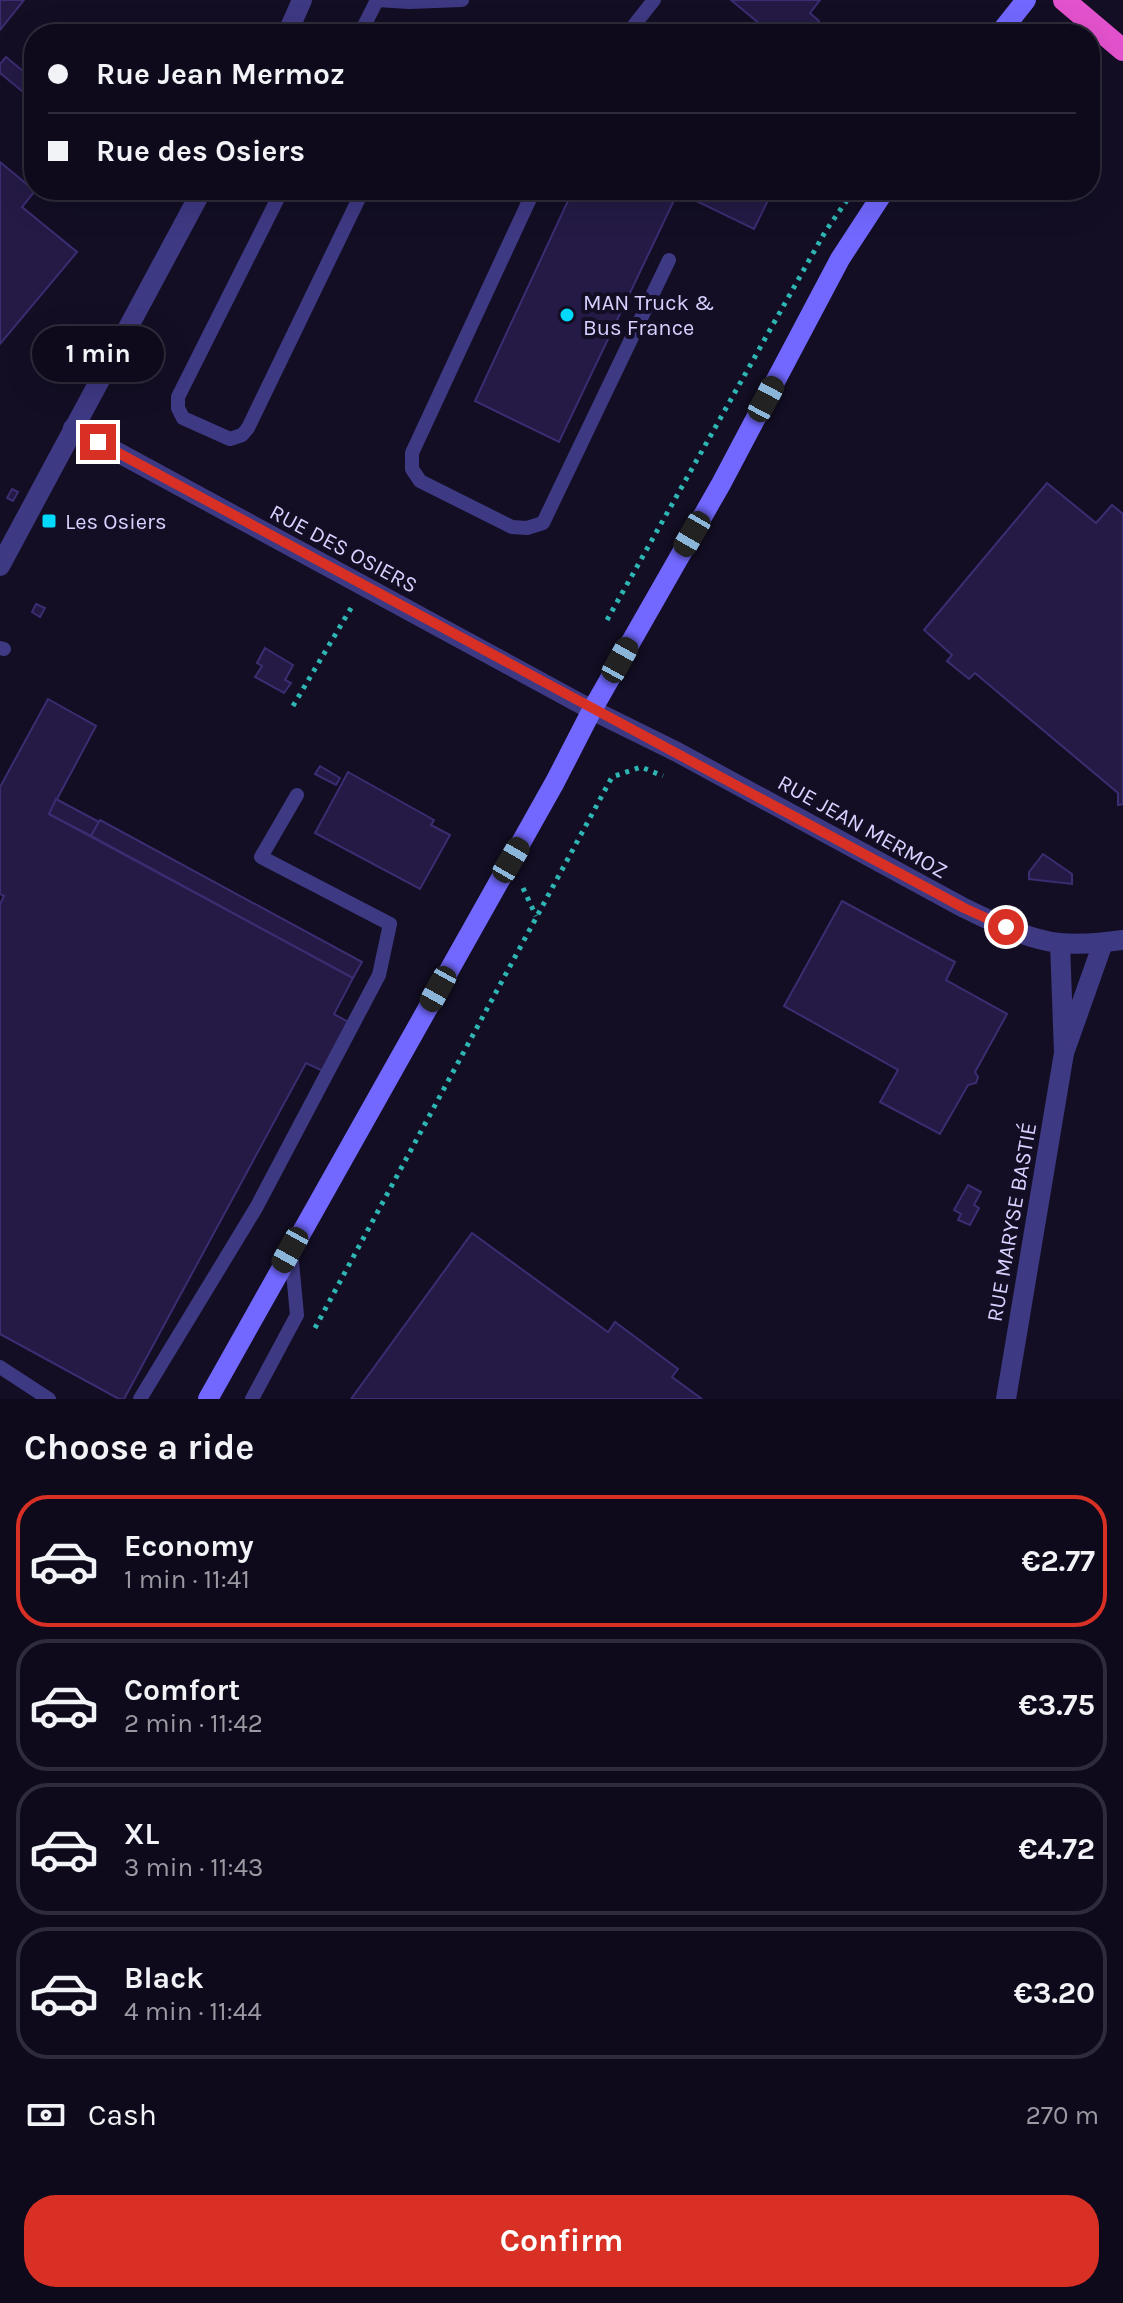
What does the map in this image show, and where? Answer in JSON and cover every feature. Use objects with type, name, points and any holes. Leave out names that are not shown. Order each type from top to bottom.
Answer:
[{"type":"highway","points":[[1064,0],[1092,24]]},
{"type":"highway","points":[[1100,31],[1123,50]]},
{"type":"main road","points":[[1007,24],[1020,7]]},
{"type":"main road","points":[[208,1399],[721,484],[840,259],[878,200]]},
{"type":"street","points":[[291,24],[302,0]]},
{"type":"street","points":[[0,566],[197,200]]},
{"type":"street","name":"RUE DES OSIERS","points":[[73,428],[592,710]]},
{"type":"street","name":"RUE JEAN MERMOZ","points":[[592,710],[677,752],[964,908],[1006,927],[1060,943],[1113,942]]},
{"type":"street","name":"RUE MARYSE BASTIÉ","points":[[1064,1053],[1113,942]]},
{"type":"street","name":"RUE MARYSE BASTIÉ","points":[[1006,1399],[1064,1053],[1060,943]]},
{"type":"lane","points":[[365,24],[377,0],[462,0]]},
{"type":"lane","points":[[635,24],[654,0]]},
{"type":"lane","points":[[277,200],[178,397],[178,408],[183,418],[230,439],[242,435],[248,428],[358,200]]},
{"type":"lane","points":[[529,200],[412,453],[412,469],[420,481],[512,527],[527,528],[543,523],[669,260]]},
{"type":"lane","points":[[140,1399],[256,1208],[379,975],[390,924],[261,857],[297,795]]},
{"type":"lane","points":[[252,1399],[297,1315],[290,1250]]},
{"type":"lane","points":[[0,1367],[49,1399]]},
{"type":"path","points":[[607,620],[825,232],[847,200]]},
{"type":"path","points":[[293,706],[364,586]]},
{"type":"path","points":[[308,1341],[612,777],[641,767],[663,776]]},
{"type":"path","points":[[523,888],[537,917]]},
{"type":"building","points":[[0,0],[24,0],[0,30]]},
{"type":"building","points":[[731,0],[820,0],[810,13],[819,21],[818,24],[760,24]]},
{"type":"building","points":[[6,57],[24,72],[24,93],[0,73],[0,64]]},
{"type":"building","points":[[0,162],[24,182],[24,200],[28,200],[22,207],[77,252],[0,344]]},
{"type":"building","name":"MAN Truck & Bus France","points":[[568,200],[674,200],[559,442],[475,401]]},
{"type":"building","name":"MAN Truck & Bus France","points":[[694,200],[768,200],[754,229]]},
{"type":"building","points":[[1047,483],[1096,523],[1112,505],[1123,514],[1123,804],[1118,805],[1118,793],[975,673],[969,679],[947,661],[952,655],[924,630]]},
{"type":"building","points":[[12,489],[18,492],[13,501],[7,498]]},
{"type":"building","points":[[36,604],[45,608],[40,617],[32,612]]},
{"type":"building","points":[[265,648],[293,665],[285,680],[291,683],[284,693],[255,677],[262,666],[257,663]]},
{"type":"building","points":[[48,699],[96,726],[49,814],[353,978],[334,1014],[350,1023],[323,1071],[306,1063],[124,1399],[0,1334],[0,904],[4,896],[0,894],[0,787]]},
{"type":"building","points":[[320,766],[340,778],[336,785],[315,774]]},
{"type":"building","points":[[348,772],[434,820],[431,825],[450,835],[420,889],[315,833]]},
{"type":"building","points":[[56,799],[99,822],[91,836],[49,814]]},
{"type":"building","points":[[100,820],[362,962],[353,978],[91,836]]},
{"type":"building","points":[[1043,854],[1072,874],[1072,884],[1029,879],[1029,872]]},
{"type":"building","points":[[842,901],[955,962],[946,980],[1007,1014],[975,1072],[978,1077],[976,1083],[968,1085],[940,1134],[880,1102],[898,1070],[784,1006]]},
{"type":"building","points":[[968,1185],[981,1192],[974,1205],[979,1208],[970,1225],[958,1220],[961,1214],[954,1210]]},
{"type":"building","points":[[472,1233],[608,1332],[615,1322],[678,1369],[672,1377],[702,1399],[351,1399]]},
{"type":"place","name":"MAN Truck & Bus France","points":[[567,315]]},
{"type":"place","name":"Les Osiers","points":[[49,521]]},
{"type":"route","points":[[98,442],[592,710],[677,752],[964,908],[1006,927]]}]
